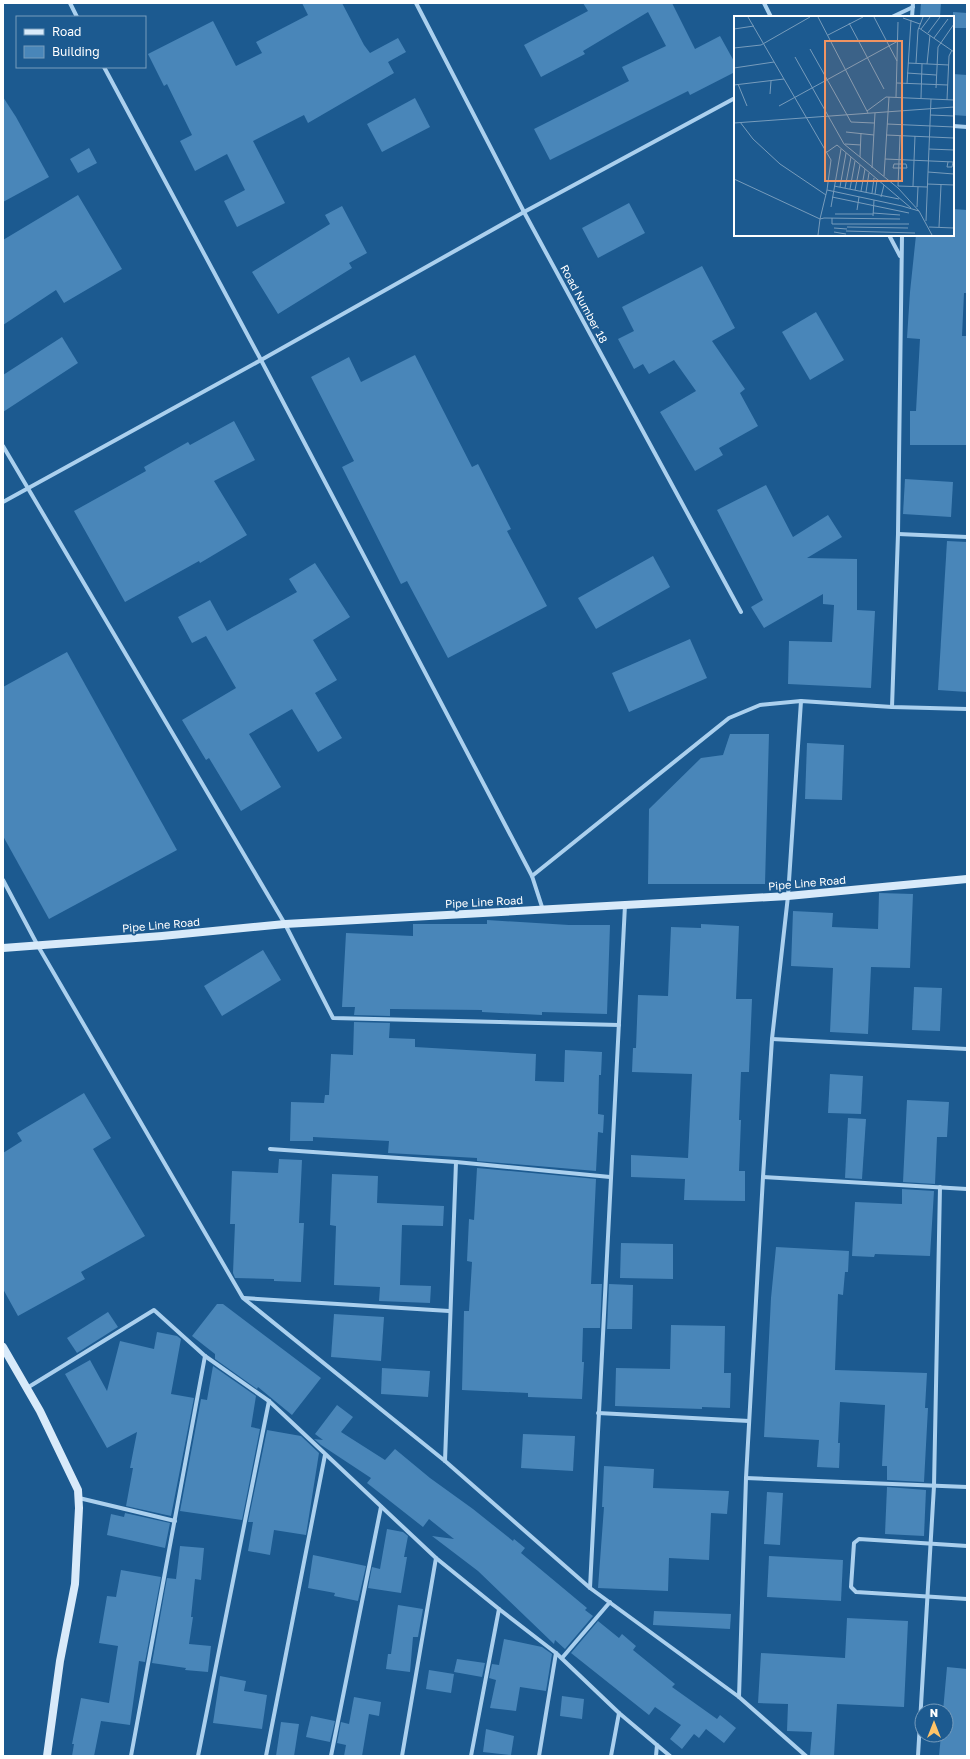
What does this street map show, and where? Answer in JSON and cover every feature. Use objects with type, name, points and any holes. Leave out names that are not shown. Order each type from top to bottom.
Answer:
[{"type":"street","points":[[70,3],[77,16]]},
{"type":"street","name":"Road Number 18","points":[[416,3],[524,212],[742,612]]},
{"type":"street","points":[[764,3],[771,16]]},
{"type":"street","points":[[894,16],[913,5]]},
{"type":"street","points":[[912,16],[913,5]]},
{"type":"street","points":[[105,68],[261,360],[532,876],[543,910]]},
{"type":"street","points":[[3,502],[261,360],[524,212],[734,99]]},
{"type":"street","points":[[954,126],[967,127]]},
{"type":"street","points":[[890,236],[901,257]]},
{"type":"street","points":[[892,707],[898,534],[902,236]]},
{"type":"street","points":[[3,446],[285,924],[333,1018],[619,1025]]},
{"type":"street","points":[[898,534],[967,537]]},
{"type":"street","points":[[532,876],[729,718],[760,705],[801,701],[892,707],[967,709]]},
{"type":"street","points":[[739,1697],[746,1478],[763,1177],[772,1039],[788,896],[801,701]]},
{"type":"street","name":"Pipe Line Road","points":[[3,948],[162,936],[285,924],[788,896],[967,879]]},
{"type":"street","points":[[3,880],[38,946],[243,1298],[445,1461],[590,1588],[739,1697],[806,1756]]},
{"type":"street","points":[[590,1588],[625,905]]},
{"type":"street","points":[[772,1039],[967,1049]]},
{"type":"street","points":[[270,1149],[456,1162],[610,1177]]},
{"type":"street","points":[[445,1461],[449,1311],[456,1162]]},
{"type":"street","points":[[763,1177],[967,1189]]},
{"type":"street","points":[[918,1756],[934,1486],[940,1187]]},
{"type":"street","points":[[243,1298],[449,1311]]},
{"type":"street","points":[[27,1388],[154,1310],[205,1356],[269,1401],[436,1558],[562,1658],[620,1713],[670,1756]]},
{"type":"street","points":[[3,1347],[40,1411],[78,1490],[78,1542],[75,1584],[60,1661],[47,1756]]},
{"type":"street","points":[[131,1756],[205,1356]]},
{"type":"street","points":[[198,1756],[269,1401]]},
{"type":"street","points":[[598,1414],[749,1421]]},
{"type":"street","points":[[266,1756],[325,1455]]},
{"type":"street","points":[[746,1478],[967,1487]]},
{"type":"street","points":[[78,1498],[174,1521]]},
{"type":"street","points":[[331,1756],[381,1507]]},
{"type":"street","points":[[967,1546],[859,1539],[854,1543],[851,1587],[856,1592],[967,1598]]},
{"type":"street","points":[[402,1756],[436,1558]]},
{"type":"street","points":[[562,1658],[610,1602]]},
{"type":"street","points":[[471,1756],[499,1609]]},
{"type":"street","points":[[539,1756],[556,1653]]},
{"type":"street","points":[[612,1756],[620,1713]]},
{"type":"street","points":[[656,1756],[657,1745]]},
{"type":"building","points":[[302,3],[342,3],[364,45],[370,53],[398,38],[406,52],[388,62],[394,73],[308,123],[304,115],[253,141],[285,203],[237,227],[224,201],[245,190],[227,154],[195,171],[180,141],[192,135],[167,84],[164,86],[148,54],[213,21],[236,66],[262,53],[256,42],[308,15]]},
{"type":"building","points":[[583,3],[672,3],[695,49],[720,36],[734,61],[734,73],[690,95],[688,91],[550,160],[534,129],[629,81],[622,67],[666,46],[648,12],[583,51],[585,54],[541,77],[524,45],[588,11]]},
{"type":"building","points":[[921,3],[941,3],[940,16],[920,16]]},
{"type":"building","points":[[953,12],[967,13],[967,28],[954,28]]},
{"type":"building","points":[[954,74],[967,75],[967,116],[954,115]]},
{"type":"building","points":[[3,97],[16,117],[49,177],[3,202]]},
{"type":"building","points":[[415,98],[430,127],[382,152],[367,124]]},
{"type":"building","points":[[89,148],[97,163],[78,173],[70,159]]},
{"type":"building","points":[[78,195],[122,269],[64,303],[56,290],[3,325],[3,240]]},
{"type":"building","points":[[629,203],[645,233],[598,258],[582,228]]},
{"type":"building","points":[[342,206],[367,253],[349,263],[352,268],[278,314],[252,272],[330,224],[325,215]]},
{"type":"building","points":[[954,209],[967,210],[967,293],[964,293],[962,336],[967,336],[967,445],[910,445],[910,411],[916,411],[920,339],[907,338],[916,236],[954,236]]},
{"type":"building","points":[[702,266],[735,328],[712,341],[745,389],[740,393],[758,426],[719,448],[723,455],[695,471],[660,412],[696,391],[674,360],[649,374],[643,364],[634,369],[618,339],[634,331],[622,307]]},
{"type":"building","points":[[816,312],[844,360],[810,380],[782,332]]},
{"type":"building","points":[[62,337],[78,363],[3,412],[3,375]]},
{"type":"building","points":[[415,355],[472,467],[478,464],[511,529],[507,531],[547,606],[448,658],[407,581],[401,584],[342,467],[354,461],[311,377],[349,357],[361,382]]},
{"type":"building","points":[[234,421],[255,460],[214,481],[247,535],[200,563],[199,561],[125,602],[74,511],[146,471],[144,467],[188,442],[190,445]]},
{"type":"building","points":[[905,479],[953,482],[951,517],[903,514]]},
{"type":"building","points":[[766,485],[793,537],[828,515],[842,537],[807,558],[857,559],[857,610],[875,611],[871,688],[788,684],[789,641],[832,642],[834,605],[823,604],[823,594],[764,628],[751,607],[763,600],[717,510]]},
{"type":"building","points":[[947,541],[967,542],[967,692],[938,690]]},
{"type":"building","points":[[653,556],[670,587],[596,629],[578,598]]},
{"type":"building","points":[[315,563],[350,617],[313,640],[337,680],[315,693],[342,738],[318,752],[292,709],[249,734],[281,787],[241,811],[209,758],[206,760],[182,720],[236,688],[206,636],[192,643],[178,617],[210,600],[227,631],[297,592],[289,579]]},
{"type":"building","points":[[690,639],[707,678],[629,712],[612,673]]},
{"type":"building","points":[[67,652],[177,850],[49,919],[3,836],[3,687]]},
{"type":"building","points":[[730,734],[769,734],[765,884],[648,884],[649,809],[701,758],[723,755]]},
{"type":"building","points":[[807,743],[844,745],[842,800],[805,799]]},
{"type":"building","points":[[879,893],[913,894],[910,968],[871,967],[868,1034],[830,1032],[833,968],[791,966],[793,911],[833,913],[832,927],[878,929]]},
{"type":"building","points":[[487,920],[569,925],[610,925],[607,1014],[542,1012],[542,1015],[482,1012],[482,1010],[390,1009],[390,1016],[354,1015],[355,1007],[342,1007],[346,933],[413,936],[413,924],[487,924]]},
{"type":"building","points":[[701,924],[739,926],[736,999],[752,999],[749,1072],[741,1072],[739,1120],[741,1120],[739,1171],[745,1171],[745,1201],[684,1200],[685,1179],[631,1177],[631,1155],[688,1158],[692,1074],[632,1072],[633,1048],[636,1048],[638,995],[668,996],[671,927],[701,928]]},
{"type":"building","points":[[263,950],[281,980],[222,1016],[204,986]]},
{"type":"building","points":[[914,987],[942,988],[940,1031],[912,1030]]},
{"type":"building","points":[[354,1022],[390,1023],[389,1038],[415,1039],[415,1047],[536,1054],[535,1081],[564,1082],[565,1050],[602,1052],[601,1075],[599,1075],[598,1114],[604,1115],[603,1133],[598,1132],[596,1171],[477,1161],[477,1158],[388,1153],[389,1141],[313,1137],[313,1141],[290,1141],[291,1102],[324,1103],[325,1095],[329,1095],[331,1054],[353,1055]]},
{"type":"building","points":[[830,1074],[863,1076],[861,1114],[828,1113]]},
{"type":"building","points":[[84,1093],[111,1138],[93,1149],[145,1236],[81,1272],[85,1279],[18,1316],[3,1289],[3,1153],[22,1141],[17,1133]]},
{"type":"building","points":[[907,1100],[949,1102],[947,1137],[937,1137],[935,1184],[903,1182]]},
{"type":"building","points":[[848,1118],[866,1119],[862,1179],[845,1178]]},
{"type":"building","points":[[279,1159],[302,1160],[299,1223],[304,1223],[301,1282],[274,1281],[274,1279],[235,1278],[233,1273],[235,1224],[230,1224],[232,1171],[278,1173]]},
{"type":"building","points":[[477,1168],[596,1179],[591,1284],[602,1284],[600,1328],[583,1328],[582,1362],[584,1362],[582,1399],[528,1397],[528,1393],[462,1390],[464,1311],[469,1311],[472,1262],[467,1261],[469,1219],[474,1220]]},
{"type":"building","points":[[332,1174],[378,1176],[377,1203],[444,1206],[443,1226],[402,1225],[400,1285],[431,1286],[430,1303],[379,1301],[380,1287],[334,1285],[336,1226],[330,1225]]},
{"type":"building","points":[[902,1189],[934,1191],[930,1256],[875,1254],[874,1257],[852,1256],[855,1202],[902,1204]]},
{"type":"building","points":[[621,1243],[673,1244],[673,1279],[620,1278]]},
{"type":"building","points":[[776,1247],[849,1251],[848,1272],[845,1272],[843,1295],[838,1294],[835,1370],[927,1373],[925,1408],[928,1408],[924,1482],[887,1480],[887,1466],[882,1466],[885,1405],[840,1402],[838,1443],[840,1443],[839,1468],[817,1467],[819,1440],[764,1437],[771,1298]]},
{"type":"building","points":[[609,1284],[633,1285],[632,1329],[607,1329]]},
{"type":"building","points":[[217,1304],[223,1304],[321,1378],[292,1415],[258,1387],[257,1389],[215,1359],[215,1354],[192,1336]]},
{"type":"building","points":[[108,1312],[118,1327],[77,1353],[67,1338]]},
{"type":"building","points":[[334,1314],[384,1317],[381,1361],[331,1357]]},
{"type":"building","points":[[671,1325],[725,1326],[724,1373],[731,1373],[730,1408],[702,1407],[702,1409],[615,1406],[616,1368],[670,1369]]},
{"type":"building","points":[[157,1332],[177,1336],[181,1339],[171,1394],[194,1398],[171,1516],[126,1506],[133,1468],[130,1468],[137,1432],[107,1448],[65,1374],[90,1360],[107,1391],[120,1341],[154,1349]]},
{"type":"building","points":[[213,1366],[256,1396],[251,1427],[260,1429],[242,1520],[180,1511],[201,1399],[207,1400]]},
{"type":"building","points":[[382,1368],[430,1371],[428,1397],[381,1394]]},
{"type":"building","points":[[337,1405],[353,1417],[341,1432],[385,1460],[395,1449],[430,1478],[473,1509],[513,1541],[514,1539],[525,1548],[521,1553],[587,1608],[585,1610],[593,1616],[565,1649],[555,1640],[554,1644],[478,1571],[432,1536],[454,1539],[429,1519],[423,1527],[367,1483],[371,1478],[314,1439],[323,1440],[315,1434]]},
{"type":"building","points":[[267,1430],[301,1436],[319,1453],[306,1535],[274,1530],[270,1555],[248,1551],[253,1522],[248,1522]]},
{"type":"building","points":[[523,1434],[575,1436],[573,1471],[521,1468]]},
{"type":"building","points":[[604,1466],[654,1469],[653,1488],[729,1491],[727,1514],[711,1513],[709,1560],[669,1558],[668,1591],[598,1588],[604,1507],[602,1507]]},
{"type":"building","points":[[887,1487],[926,1490],[924,1536],[885,1534]]},
{"type":"building","points":[[767,1492],[783,1493],[780,1545],[764,1544]]},
{"type":"building","points":[[125,1513],[170,1523],[165,1548],[107,1535],[111,1514],[124,1517]]},
{"type":"building","points":[[387,1529],[403,1532],[408,1536],[404,1557],[407,1557],[401,1593],[368,1588],[372,1567],[380,1569]]},
{"type":"building","points":[[180,1546],[204,1548],[201,1580],[195,1579],[191,1617],[193,1617],[189,1644],[211,1646],[208,1672],[185,1670],[186,1668],[152,1663],[167,1578],[176,1579]]},
{"type":"building","points":[[313,1555],[366,1566],[358,1601],[334,1596],[335,1593],[308,1588]]},
{"type":"building","points":[[769,1556],[843,1560],[841,1601],[767,1597]]},
{"type":"building","points":[[121,1570],[161,1577],[145,1662],[139,1661],[130,1725],[101,1721],[94,1756],[72,1756],[74,1744],[72,1744],[81,1698],[109,1703],[118,1646],[99,1643],[107,1596],[116,1597]]},
{"type":"building","points":[[398,1605],[423,1609],[418,1637],[413,1637],[410,1672],[386,1669],[388,1654],[391,1654]]},
{"type":"building","points":[[654,1611],[731,1614],[730,1629],[653,1625]]},
{"type":"building","points":[[847,1618],[908,1621],[904,1707],[837,1704],[834,1756],[810,1755],[812,1732],[787,1731],[788,1704],[758,1703],[761,1653],[845,1658]]},
{"type":"building","points":[[598,1621],[619,1638],[622,1634],[636,1646],[633,1650],[675,1684],[672,1687],[717,1719],[720,1715],[736,1728],[724,1743],[706,1729],[699,1738],[694,1734],[682,1749],[670,1739],[681,1725],[655,1707],[649,1715],[571,1653]]},
{"type":"building","points":[[504,1639],[542,1647],[552,1654],[546,1691],[520,1687],[516,1711],[490,1708],[496,1680],[489,1678],[492,1664],[499,1665]]},
{"type":"building","points":[[457,1659],[485,1663],[482,1677],[454,1672]]},
{"type":"building","points":[[947,1667],[967,1669],[967,1756],[939,1756],[940,1743],[954,1743],[954,1703],[944,1703]]},
{"type":"building","points":[[429,1670],[454,1674],[451,1693],[426,1689]]},
{"type":"building","points":[[220,1676],[246,1681],[244,1691],[267,1695],[262,1729],[213,1723]]},
{"type":"building","points":[[562,1696],[584,1699],[582,1719],[560,1716]]},
{"type":"building","points":[[354,1697],[381,1702],[379,1716],[369,1714],[362,1756],[344,1756],[346,1745],[337,1743],[341,1722],[349,1724]]},
{"type":"building","points":[[311,1716],[335,1721],[330,1742],[306,1737]]},
{"type":"building","points":[[281,1722],[299,1724],[294,1756],[276,1756]]},
{"type":"building","points":[[486,1729],[514,1736],[511,1755],[483,1752]]}]
